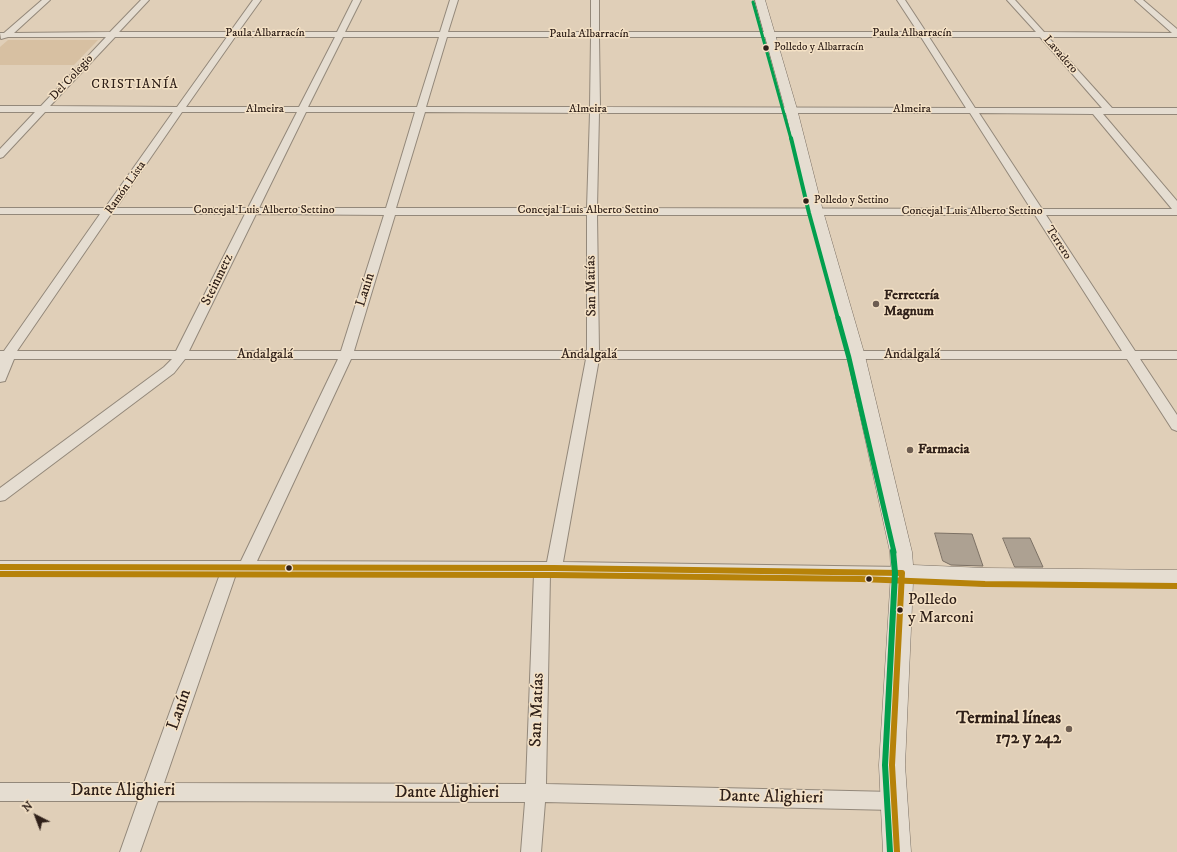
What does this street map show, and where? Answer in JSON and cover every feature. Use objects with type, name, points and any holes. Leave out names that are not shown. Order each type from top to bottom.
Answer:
[{"type":"main road","points":[[760,0],[792,109],[816,211],[856,356],[901,552],[902,573],[893,729],[893,801],[897,852]]},
{"type":"main road","points":[[902,573],[985,577],[1177,579]]},
{"type":"street","points":[[0,40],[3,34],[46,0]]},
{"type":"street","name":"Del Colegio","points":[[0,155],[145,0]]},
{"type":"street","name":"Ramón Lista","points":[[0,378],[4,355],[12,348],[257,0]]},
{"type":"street","name":"Steinmetz","points":[[0,496],[169,370],[182,355],[251,212],[357,0]]},
{"type":"street","name":"Lanín","points":[[130,852],[151,791],[238,568],[347,354],[454,0]]},
{"type":"street","name":"San Matías","points":[[532,852],[548,568],[593,355],[592,212],[595,110],[595,0]]},
{"type":"street","name":"Terrero","points":[[901,0],[1177,426]]},
{"type":"street","name":"Lavadero","points":[[1012,0],[1109,110]]},
{"type":"street","points":[[1139,0],[1177,34]]},
{"type":"street","name":"Paula Albarracín","points":[[3,34],[1177,34]]},
{"type":"street","name":"Almeira","points":[[0,110],[792,109],[1177,111]]},
{"type":"street","points":[[1095,110],[1177,208]]},
{"type":"street","name":"Concejal Luis Alberto Settino","points":[[0,211],[1177,212]]},
{"type":"street","name":"Andalgalá","points":[[4,355],[1177,355]]},
{"type":"street","points":[[0,567],[548,568],[902,573]]},
{"type":"street","name":"Dante Alighieri","points":[[0,792],[151,791],[536,793],[827,798],[893,801]]},
{"type":"shaded area","points":[[8,40],[98,40],[74,65],[0,65],[0,47]]},
{"type":"building","points":[[935,533],[972,534],[983,566],[951,565],[943,561]]},
{"type":"building","points":[[1003,538],[1030,538],[1043,567],[1015,567]]},
{"type":"transit line","points":[[753,2],[784,111],[809,213],[849,358],[894,553],[895,573],[885,765],[890,852]]},
{"type":"transit line","points":[[0,567],[554,568],[902,573]]},
{"type":"transit line","points":[[897,852],[892,765],[902,573]]},
{"type":"transit line","points":[[0,574],[554,575],[861,579],[985,584],[1177,586]]},
{"type":"place","name":"Polledo y Albarracín","points":[[766,48]]},
{"type":"place","name":"Polledo y Settino","points":[[806,201]]},
{"type":"place","name":"Ferretería Magnum","points":[[876,304]]},
{"type":"place","name":"Farmacia","points":[[910,450]]},
{"type":"place","name":"Polledo y Marconi","points":[[900,610]]},
{"type":"place","name":"Terminal líneas 172 y 242","points":[[1069,729]]},
{"type":"district","name":"CRISTIANÍA","points":[[135,85]]}]
